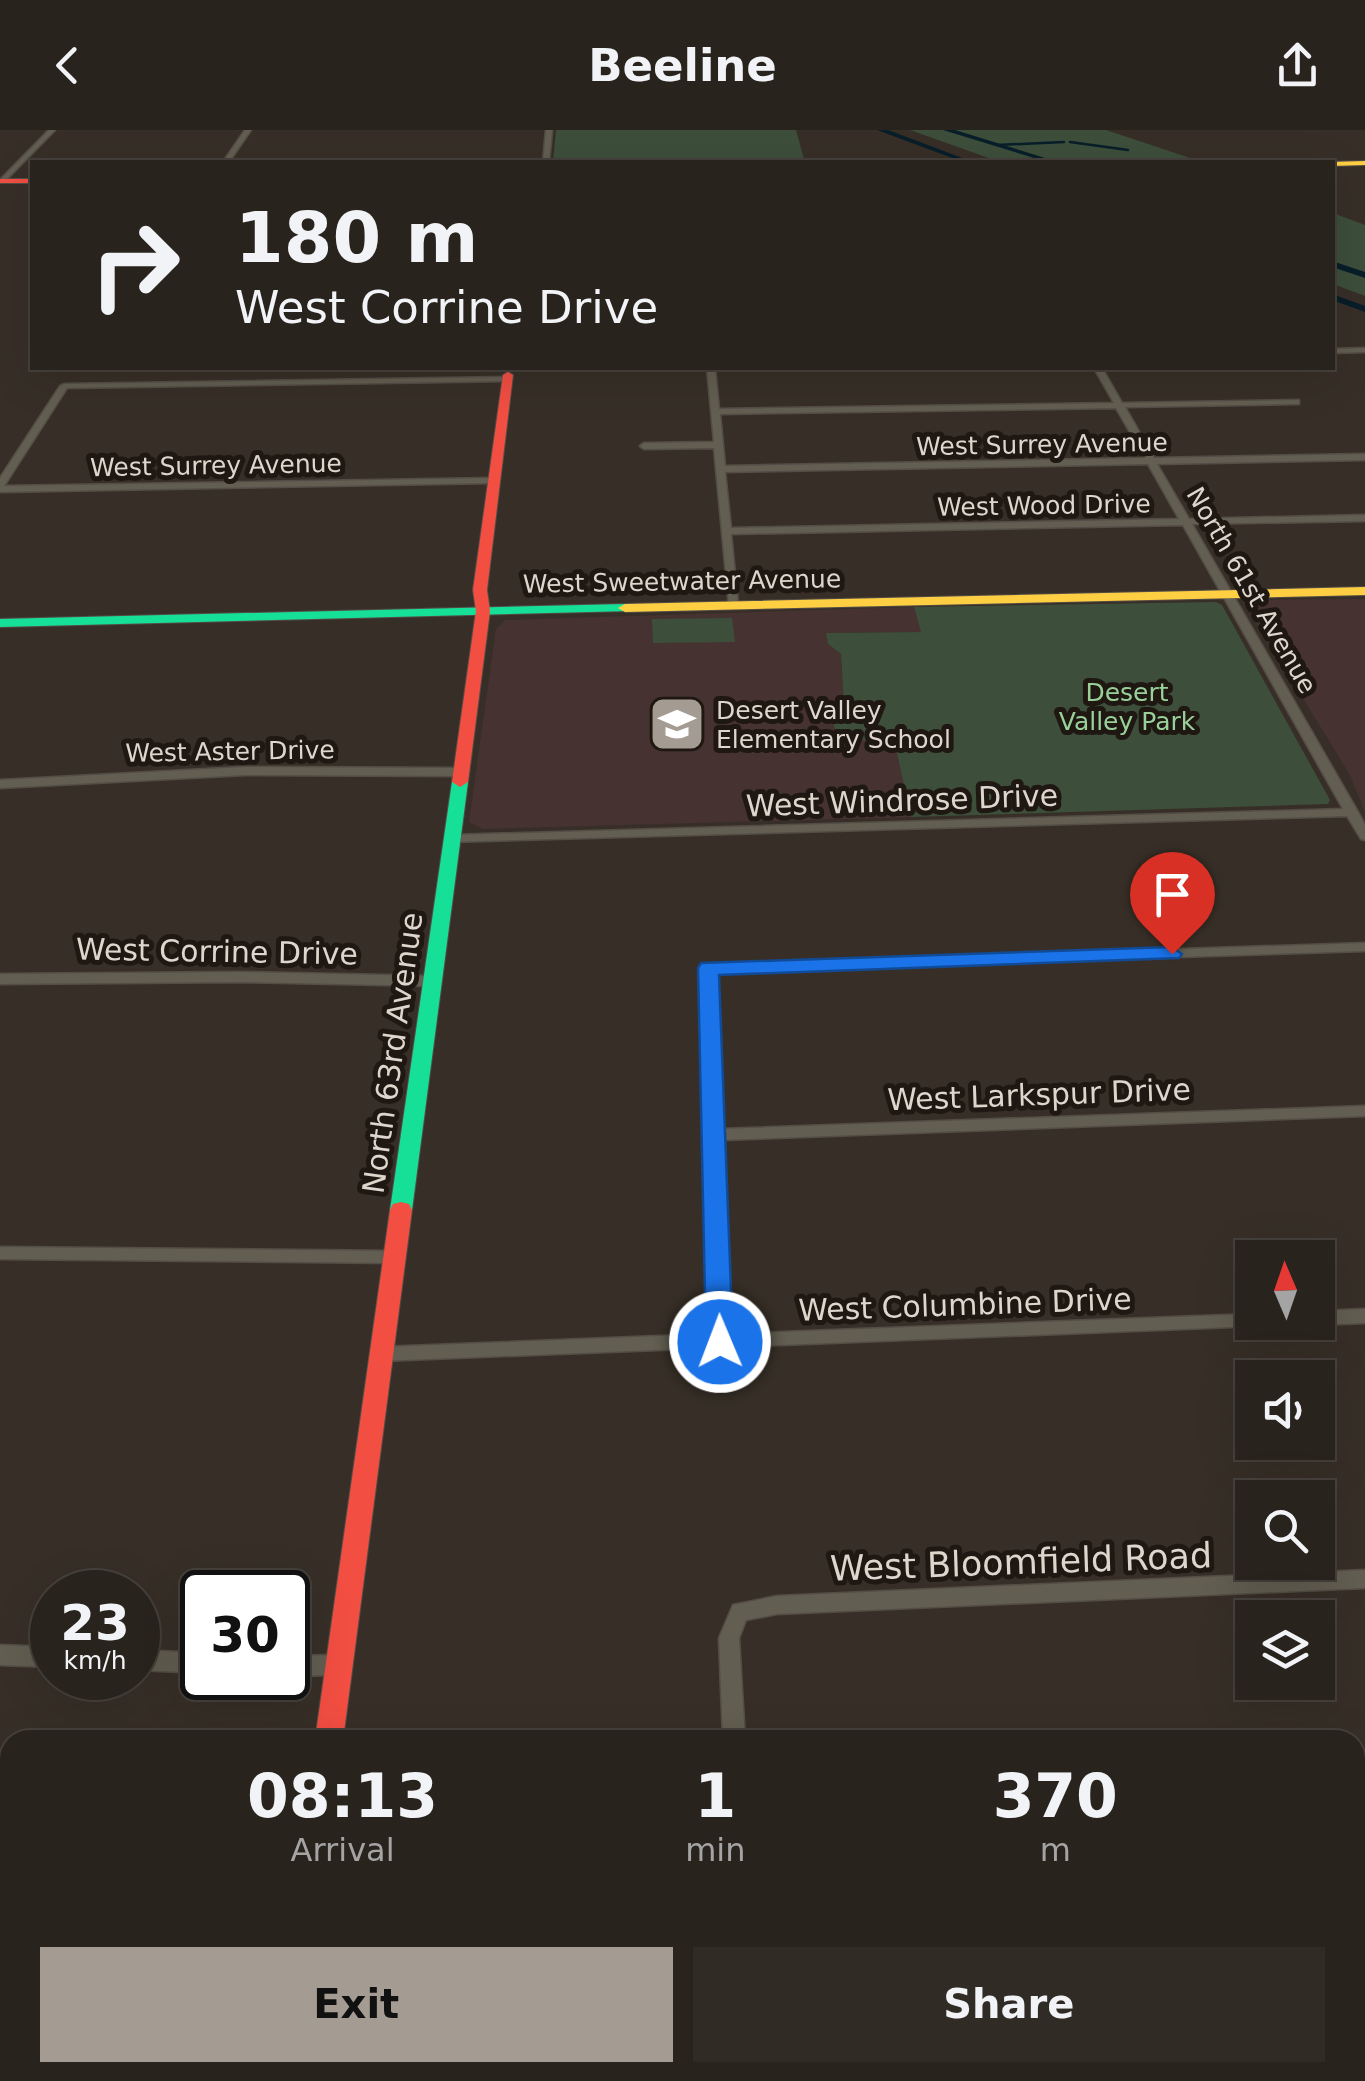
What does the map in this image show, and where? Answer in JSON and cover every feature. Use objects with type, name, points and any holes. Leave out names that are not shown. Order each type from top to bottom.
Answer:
[{"type":"street","points":[[1,182],[52,130]]},
{"type":"street","points":[[227,160],[248,130]]},
{"type":"street","points":[[546,160],[550,130]]},
{"type":"street","points":[[1335,164],[1365,163]]},
{"type":"street","points":[[1,182],[30,181]]},
{"type":"street","points":[[1335,351],[1365,350]]},
{"type":"street","points":[[711,370],[733,604]]},
{"type":"street","name":"North 61st Avenue","points":[[1099,370],[1365,836]]},
{"type":"street","points":[[0,487],[64,386],[508,377]]},
{"type":"street","name":"North 63rd Avenue","points":[[329,1730],[462,772],[483,612],[480,590],[508,377]]},
{"type":"street","points":[[714,412],[1296,402]]},
{"type":"street","points":[[644,446],[718,445]]},
{"type":"street","name":"West Surrey Avenue","points":[[720,470],[1365,458]]},
{"type":"street","name":"West Surrey Avenue","points":[[0,487],[493,480]]},
{"type":"street","name":"West Wood Drive","points":[[724,532],[1365,518]]},
{"type":"street","name":"West Sweetwater Avenue","points":[[0,623],[1365,592]]},
{"type":"street","name":"West Aster Drive","points":[[0,784],[245,770],[462,772]]},
{"type":"street","name":"West Windrose Drive","points":[[452,839],[1352,812]]},
{"type":"street","points":[[720,1342],[708,968],[1365,947]]},
{"type":"street","name":"West Corrine Drive","points":[[0,979],[240,977],[433,981]]},
{"type":"street","name":"West Larkspur Drive","points":[[715,1135],[1365,1111]]},
{"type":"street","points":[[0,1253],[395,1257]]},
{"type":"street","points":[[1335,1317],[1365,1316]]},
{"type":"street","name":"West Columbine Drive","points":[[381,1354],[1235,1322]]},
{"type":"street","name":"West Bloomfield Road","points":[[734,1730],[729,1638],[740,1612],[777,1605],[1365,1579]]},
{"type":"street","points":[[0,1655],[30,1656]]},
{"type":"street","points":[[310,1665],[339,1664]]},
{"type":"shaded area","points":[[1365,599],[1365,812],[1350,775],[1245,604],[1252,600]]},
{"type":"shaded area","name":"Desert Valley Elementary School","points":[[914,607],[922,632],[827,633],[828,644],[841,654],[844,707],[869,707],[894,740],[911,817],[483,829],[469,822],[496,629],[505,620]]},
{"type":"green space","points":[[556,130],[796,130],[804,159],[803,160],[553,160]]},
{"type":"green space","points":[[910,130],[1106,130],[1196,160],[994,160]]},
{"type":"green space","points":[[1335,214],[1365,225],[1365,296],[1335,285]]},
{"type":"green space","name":"Desert Valley Park","points":[[1216,602],[1222,605],[1330,800],[1328,804],[911,817],[894,740],[876,740],[869,707],[874,740],[837,741],[831,709],[851,708],[844,707],[841,654],[828,644],[826,633],[921,632],[914,607]]},
{"type":"green space","points":[[732,618],[735,642],[653,643],[652,619]]},
{"type":"waterway","points":[[881,130],[964,160]]},
{"type":"waterway","points":[[947,130],[1047,160]]},
{"type":"waterway","points":[[997,145],[1064,142]]},
{"type":"waterway","points":[[1070,142],[1128,150]]},
{"type":"waterway","points":[[1335,265],[1365,275]]},
{"type":"waterway","points":[[1335,298],[1365,309]]},
{"type":"traffic: fast","points":[[0,623],[625,608]]},
{"type":"traffic: fast","points":[[401,1210],[460,782]]},
{"type":"traffic: slow","points":[[1335,164],[1365,163]]},
{"type":"traffic: slow","points":[[625,608],[1365,591]]},
{"type":"traffic: jam","points":[[0,181],[30,181]]},
{"type":"traffic: jam","points":[[460,782],[508,375]]},
{"type":"traffic: jam","points":[[330,1730],[401,1210]]},
{"type":"place","name":"Desert Valley Elementary School","points":[[677,724]]},
{"type":"route","points":[[720,1342],[708,968],[1172,954]]}]
